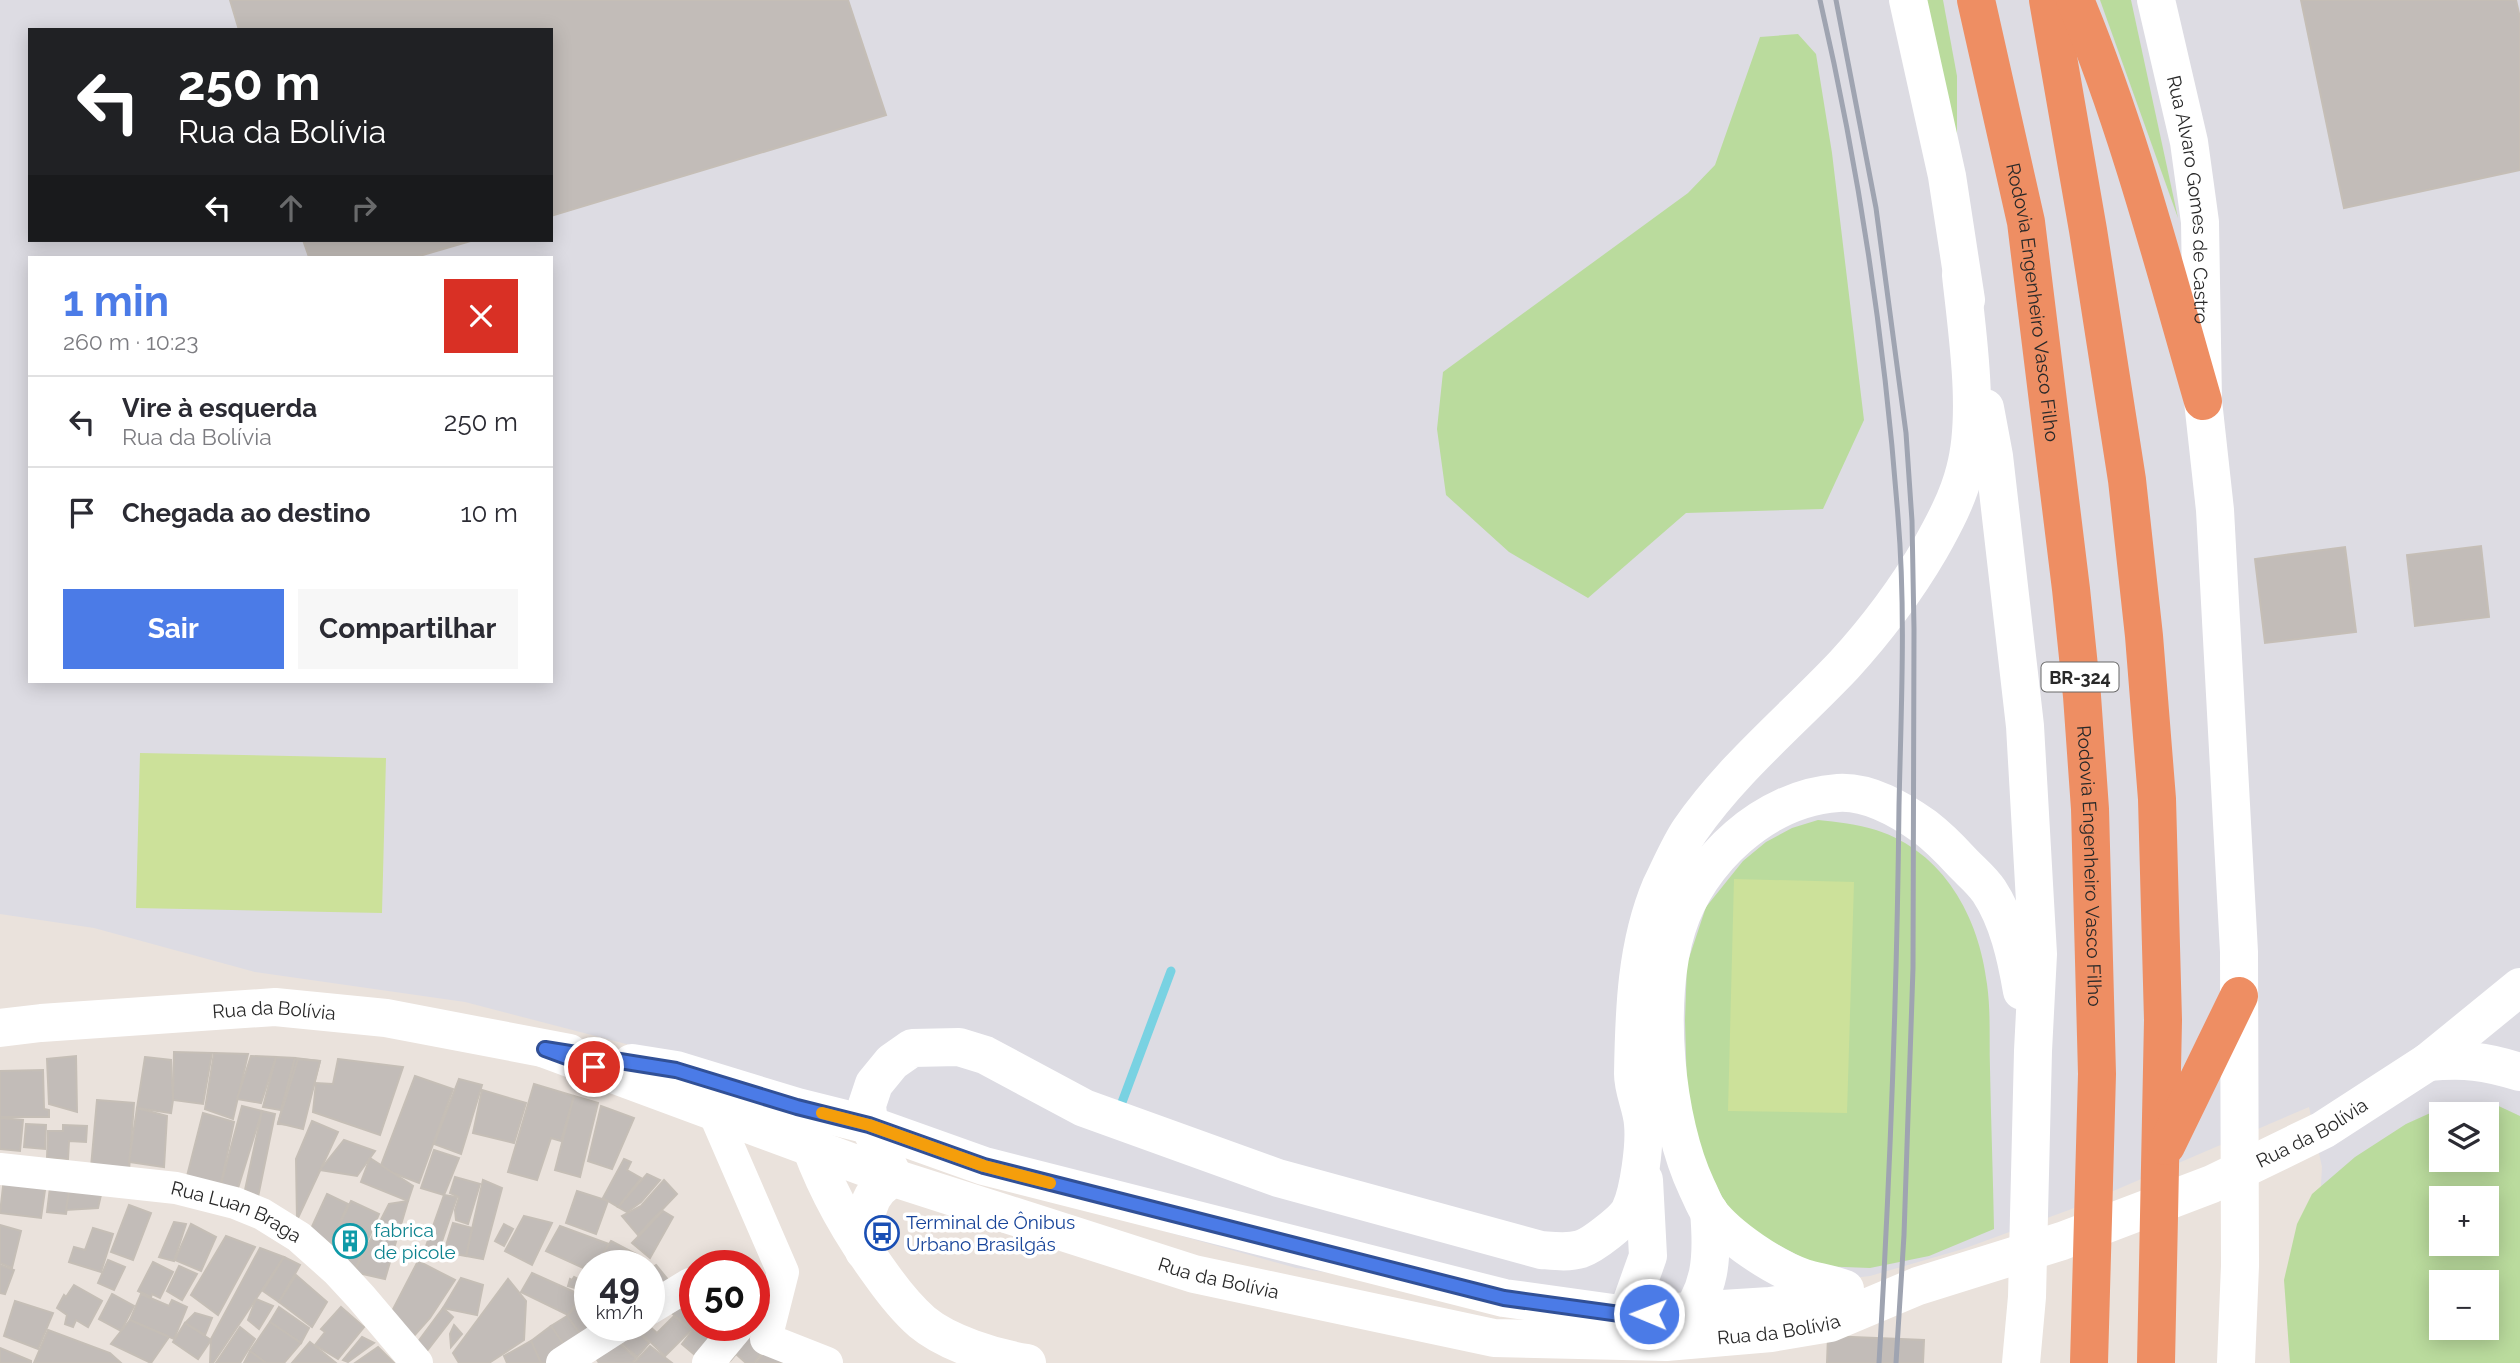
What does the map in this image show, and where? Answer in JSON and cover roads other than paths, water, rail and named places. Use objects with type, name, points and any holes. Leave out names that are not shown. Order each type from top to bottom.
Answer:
[{"type":"highway","name":"Rodovia Engenheiro Vasco Filho","points":[[1976,0],[2026,222],[2082,696],[2090,809],[2097,1074],[2089,1363]]},
{"type":"highway","name":"BR-324","points":[[2048,0],[2088,230],[2127,480],[2144,636],[2158,813],[2163,1020],[2156,1363]]},
{"type":"highway","points":[[2076,0],[2106,76],[2203,401]]},
{"type":"highway","points":[[2161,1157],[2239,996]]},
{"type":"main road","points":[[1908,0],[1947,176],[1961,275],[1994,456],[2025,726],[2038,954],[2032,1051],[2027,1297],[2021,1363]]},
{"type":"main road","name":"Rua Alvaro Gomes de Castro","points":[[2155,0],[2189,142],[2200,222],[2203,401]]},
{"type":"main road","points":[[1627,1315],[1648,1256],[1642,1154],[1643,1124],[1633,1079],[1634,1010],[1643,946],[1660,888],[1690,831],[1727,785],[1845,663],[1918,569],[1943,527],[1966,468],[1971,417],[1971,381],[1961,275]]},
{"type":"main road","points":[[2203,401],[2215,510],[2239,952],[2239,1313],[2236,1363]]},
{"type":"main road","points":[[1666,1342],[1693,1312],[1709,1276],[1712,1243],[1709,1212],[1688,1168],[1672,1100],[1664,1036],[1668,972],[1677,928],[1699,880],[1756,821],[1801,800],[1840,793],[1872,798],[1906,814],[1938,836],[1988,890],[2005,923],[2016,960],[2032,1051]]},
{"type":"main road","name":"Rua da Bolívia","points":[[545,1049],[894,1178],[1194,1274],[1494,1338],[1666,1342],[1771,1334],[1830,1323],[1928,1284],[2062,1241],[2212,1184],[2314,1136],[2428,1062],[2520,987]]},
{"type":"main road","name":"Rua da Bolívia","points":[[0,1028],[275,1007],[386,1018],[545,1049],[676,1070],[797,1107],[869,1125],[984,1166],[1197,1222],[1504,1298],[1627,1315],[1770,1306],[1928,1284]]},
{"type":"main road","points":[[864,1251],[869,1205],[875,1191],[884,1182],[894,1178],[869,1125],[867,1105],[874,1084],[892,1062],[912,1048],[959,1047],[985,1055],[1084,1108],[1278,1178],[1541,1250],[1582,1249],[1596,1241],[1629,1212],[1642,1154]]},
{"type":"main road","points":[[2428,1062],[2486,1062],[2520,1072]]},
{"type":"main road","points":[[797,1107],[834,1203],[894,1292],[923,1323],[961,1344],[996,1358],[1027,1363]]},
{"type":"main road","points":[[1709,1212],[1742,1243],[1772,1264],[1802,1278],[1855,1293]]},
{"type":"main road","points":[[2239,1313],[2256,1363]]},
{"type":"street","points":[[715,1113],[783,1272],[766,1339],[827,1363]]},
{"type":"street","name":"Rua Luan Braga","points":[[0,1169],[176,1188],[235,1203],[262,1214],[299,1237],[336,1270],[416,1363]]},
{"type":"street","points":[[562,1363],[596,1341]]},
{"type":"street","points":[[708,1363],[726,1341]]},
{"type":"waterway","points":[[1121,1105],[1171,971]]},
{"type":"railway","points":[[1820,0],[1847,128],[1869,257],[1893,452],[1902,589],[1897,945],[1879,1363]]},
{"type":"railway","points":[[1836,0],[1876,208],[1906,433],[1912,521],[1913,968],[1904,1235],[1896,1363]]},
{"type":"place","name":"Terminal de Ônibus Urbano Brasilgás","points":[[882,1233]]},
{"type":"place","name":"fabrica de picole","points":[[350,1241]]}]
